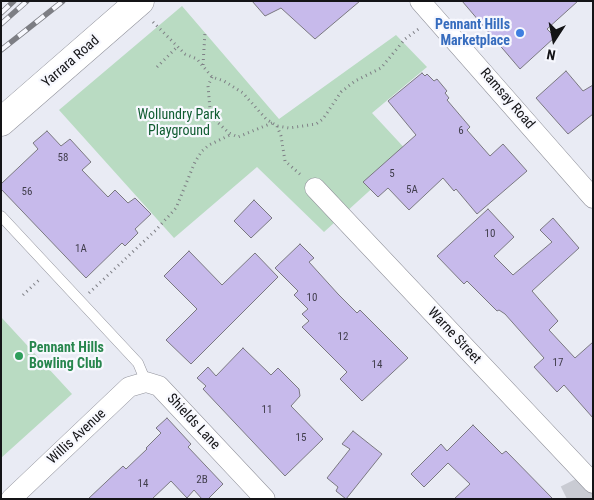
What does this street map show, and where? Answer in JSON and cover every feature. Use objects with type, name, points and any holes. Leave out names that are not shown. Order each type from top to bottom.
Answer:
[{"type":"main road","name":"Yarrara Road","points":[[1,122],[147,12]]},
{"type":"street","name":"Ramsay Road","points":[[420,1],[593,198]]},
{"type":"street","name":"Warne Street","points":[[315,188],[593,484]]},
{"type":"street","name":"Willis Avenue","points":[[11,499],[129,387],[146,382]]},
{"type":"street","name":"Shields Lane","points":[[146,382],[160,386],[265,499]]},
{"type":"lane","points":[[1,216],[138,363],[146,382]]},
{"type":"path","points":[[147,12],[177,47],[197,59],[212,77],[224,81],[243,93],[276,126],[281,136],[286,161],[315,188]]},
{"type":"path","points":[[276,126],[289,128],[316,124],[323,120],[341,92],[355,81],[381,68],[405,39],[434,18]]},
{"type":"path","points":[[202,65],[205,32]]},
{"type":"path","points":[[157,67],[177,47]]},
{"type":"path","points":[[212,77],[208,92],[213,118],[232,134],[238,137],[272,123]]},
{"type":"path","points":[[80,302],[156,230],[176,208],[195,162],[202,151],[208,145],[232,134]]},
{"type":"green space","name":"Wollundry Park Playground","points":[[182,6],[279,119],[396,35],[427,67],[372,113],[410,154],[324,232],[257,167],[174,238],[59,110]]},
{"type":"green space","name":"Pennant Hills Bowling Club","points":[[1,317],[72,394],[1,458]]},
{"type":"building","points":[[252,1],[360,1],[315,39],[281,8],[265,16]]},
{"type":"building","name":"Pennant Hills Marketplace","points":[[462,1],[578,1],[547,29],[555,37],[520,69]]},
{"type":"building","points":[[566,71],[583,91],[593,85],[593,114],[568,134],[536,98]]},
{"type":"building","points":[[422,73],[425,76],[427,74],[434,81],[437,79],[447,91],[445,93],[449,98],[447,100],[470,127],[467,130],[490,156],[503,144],[527,171],[477,214],[456,189],[454,191],[443,178],[409,210],[388,188],[378,197],[363,182],[416,135],[388,101]]},
{"type":"building","points":[[47,131],[61,146],[70,139],[91,162],[82,170],[108,197],[115,190],[128,203],[135,198],[151,214],[135,229],[138,233],[125,246],[122,243],[86,278],[1,189],[1,184],[38,149],[33,143]]},
{"type":"building","points":[[254,200],[272,218],[251,238],[234,221]]},
{"type":"building","points":[[488,209],[514,237],[494,256],[513,275],[552,242],[540,230],[553,218],[579,248],[532,291],[558,321],[549,330],[575,358],[593,342],[593,418],[564,385],[557,392],[534,367],[544,358],[505,314],[499,310],[497,311],[467,281],[464,284],[437,256]]},
{"type":"building","points":[[300,244],[314,258],[309,262],[338,294],[357,313],[360,310],[408,358],[362,401],[340,379],[347,372],[302,327],[309,321],[302,314],[308,309],[294,295],[298,291],[275,268]]},
{"type":"building","points":[[189,251],[222,285],[255,253],[278,277],[191,364],[166,340],[197,309],[164,276]]},
{"type":"building","points":[[243,348],[271,375],[278,368],[299,389],[300,396],[291,406],[323,439],[285,476],[203,389],[206,386],[197,378],[208,367],[216,376]]},
{"type":"building","points":[[167,418],[191,444],[188,447],[223,484],[208,499],[202,499],[194,490],[187,498],[171,481],[152,499],[88,499],[123,466],[126,469],[147,449],[161,433],[156,428]]},
{"type":"building","points":[[473,425],[502,454],[506,451],[553,499],[454,499],[470,484],[448,463],[424,487],[411,474],[441,444],[447,451]]},
{"type":"building","points":[[353,431],[382,454],[346,499],[336,491],[338,487],[327,478],[350,449],[342,444]]},
{"type":"tunnel","points":[[567,499],[593,486]]},
{"type":"railway","points":[[1,13],[14,1]]},
{"type":"railway","points":[[1,24],[27,1]]},
{"type":"railway","points":[[1,50],[63,1]]},
{"type":"place","name":"Pennant Hills Marketplace","points":[[520,33]]},
{"type":"place","name":"Pennant Hills Bowling Club","points":[[19,356]]}]
